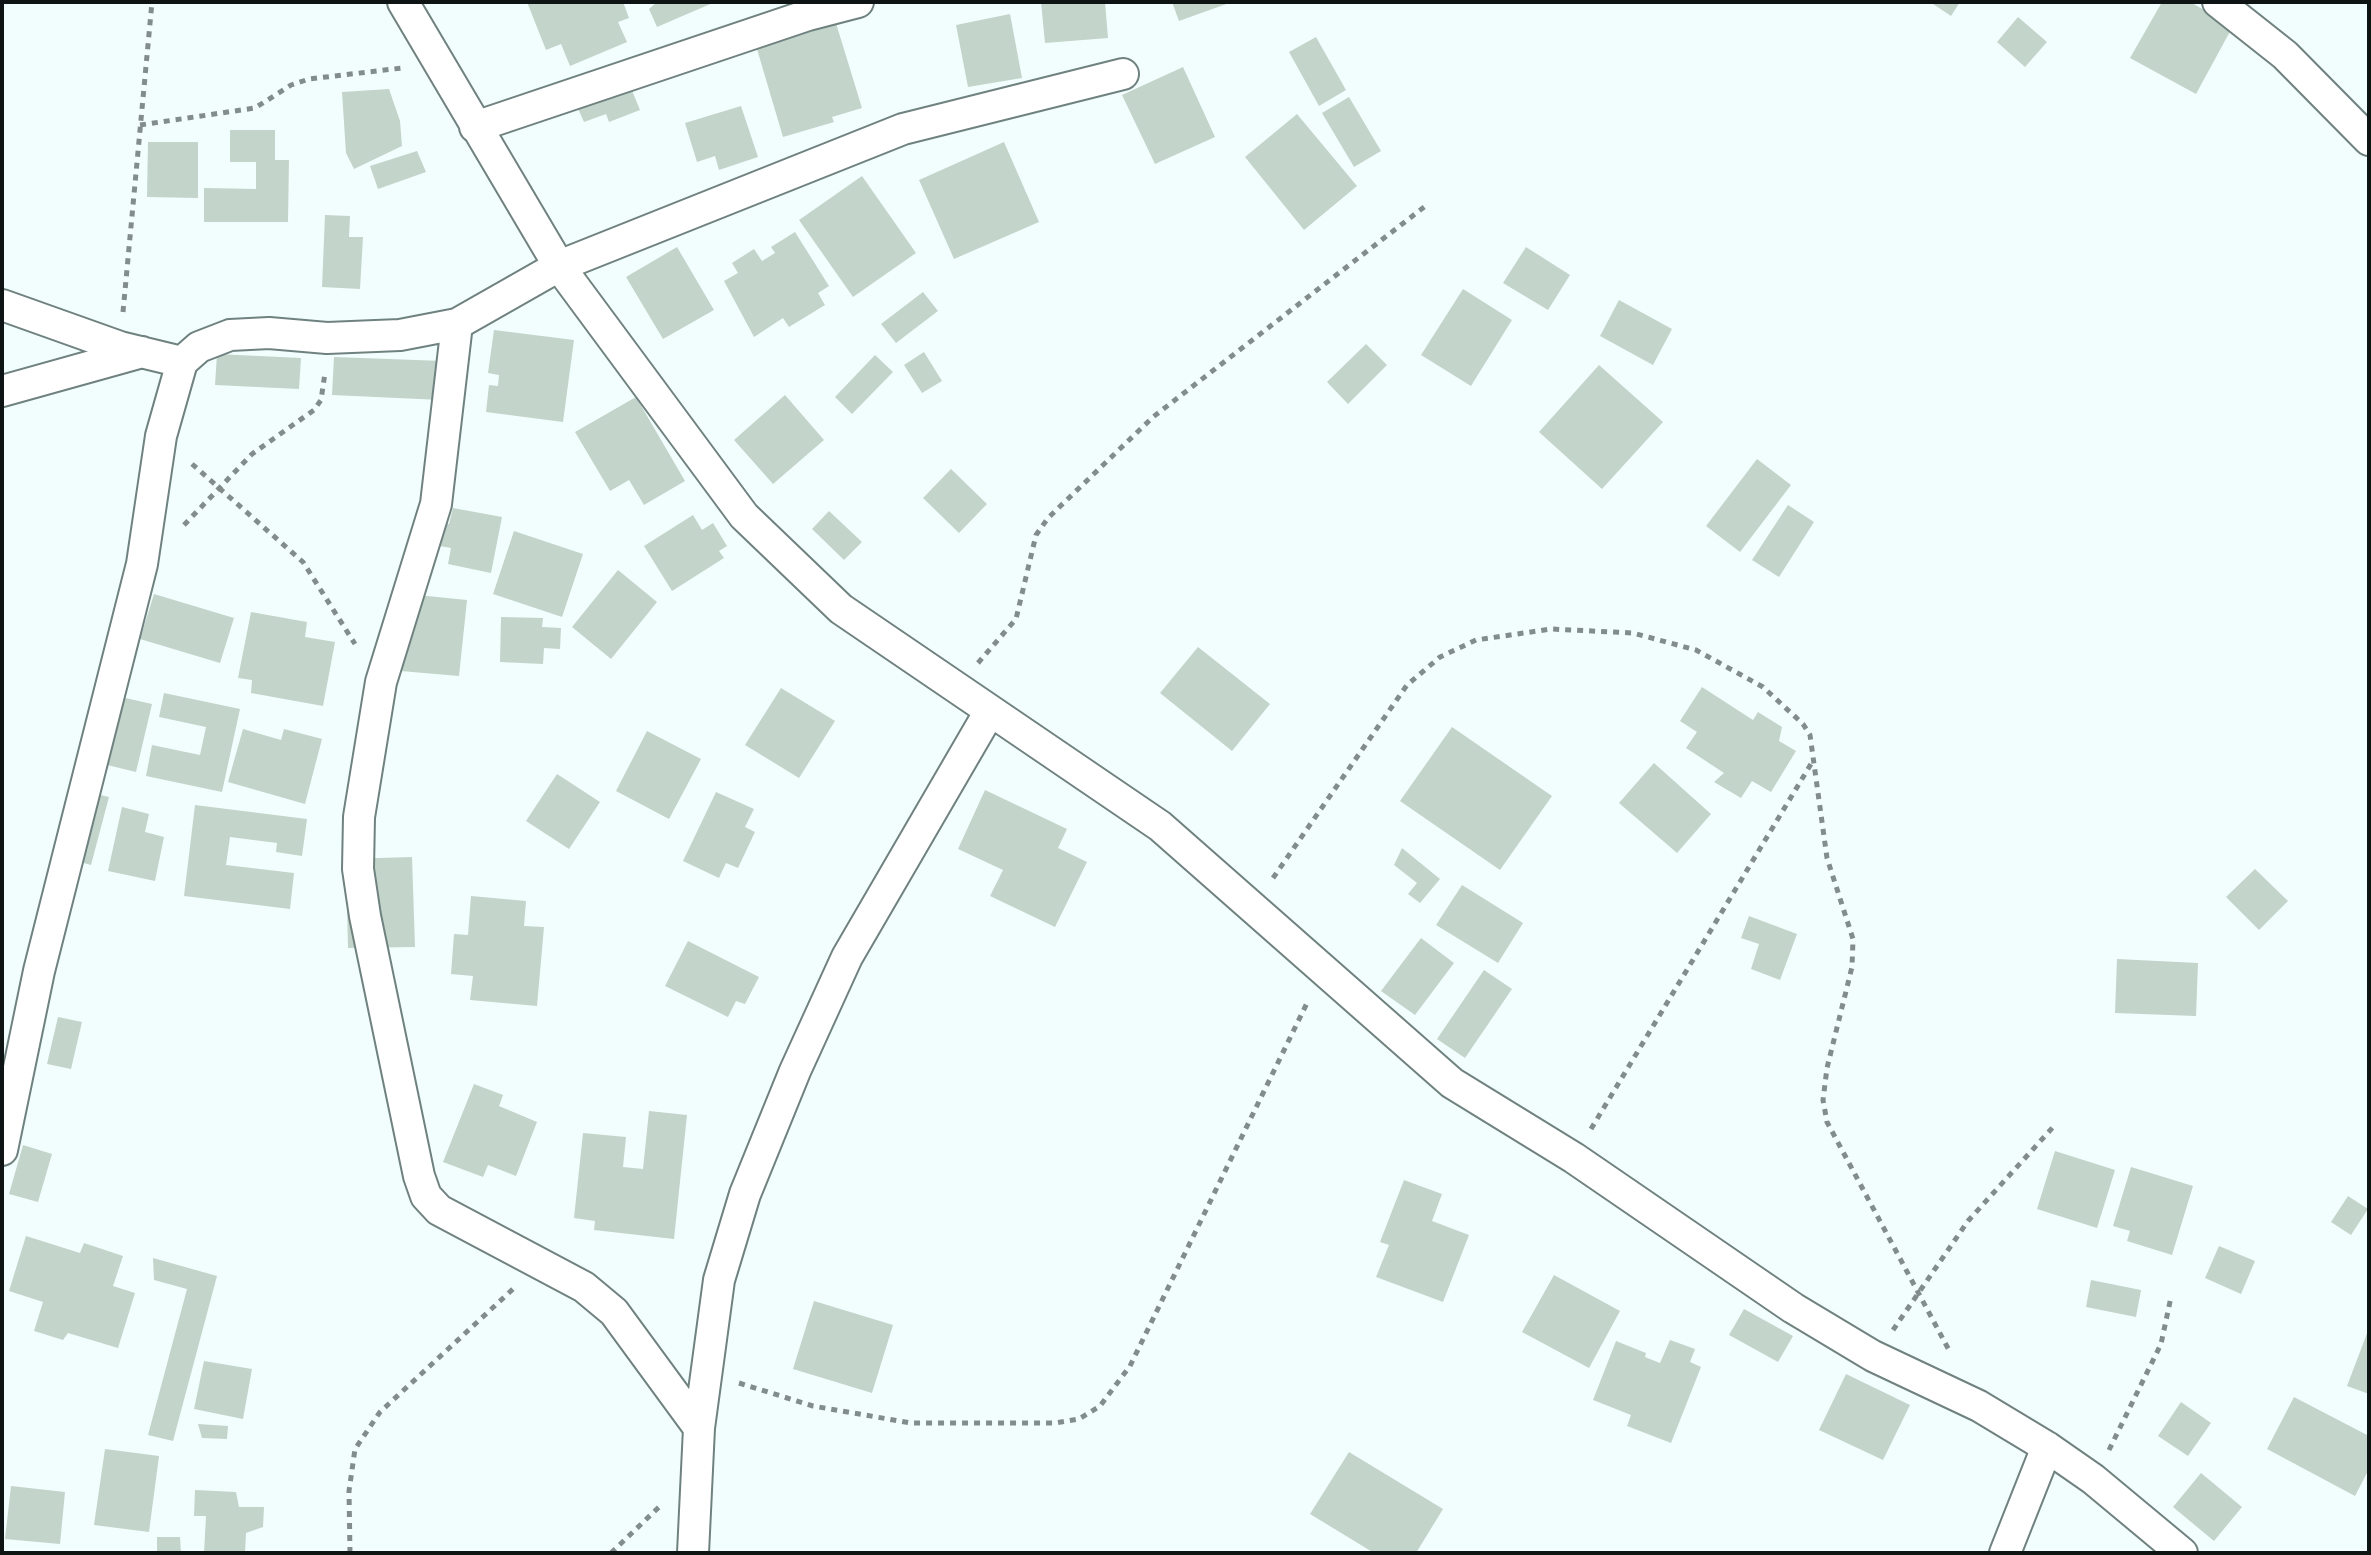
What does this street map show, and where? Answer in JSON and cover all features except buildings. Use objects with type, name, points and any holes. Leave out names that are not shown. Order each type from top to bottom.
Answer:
[{"type":"street","points":[[403,2],[559,266],[744,516],[841,609],[1160,826],[1254,905],[1452,1083],[1574,1158],[1710,1253],[1873,1356],[1979,1406],[2047,1447],[2093,1479],[2182,1553]]},
{"type":"street","points":[[475,127],[808,15],[858,2]]},
{"type":"street","points":[[2218,2],[2285,55],[2369,140]]},
{"type":"street","points":[[2,1150],[39,971],[142,564],[161,436],[182,362],[199,347],[230,335],[269,333],[327,338],[400,335],[457,324],[559,266],[903,129],[1123,74]]},
{"type":"street","points":[[2,305],[131,350],[182,362]]},
{"type":"street","points":[[457,324],[436,504],[381,682],[359,817],[358,869],[419,1176],[426,1196],[439,1210],[584,1287],[614,1312],[699,1428]]},
{"type":"street","points":[[2,391],[131,350]]},
{"type":"street","points":[[693,1553],[699,1428],[709,1374],[719,1280],[745,1194],[795,1071],[847,957],[990,711]]},
{"type":"street","points":[[2005,1553],[2047,1447]]},
{"type":"path","points":[[131,350],[140,125],[152,2]]},
{"type":"path","points":[[140,125],[255,108],[291,85],[309,79],[438,65]]},
{"type":"path","points":[[956,688],[1016,619],[1036,535],[1048,518],[1153,417],[1428,204]]},
{"type":"path","points":[[182,527],[252,454],[297,423],[321,400],[327,338]]},
{"type":"path","points":[[161,436],[303,562],[381,682]]},
{"type":"path","points":[[1254,905],[1407,685],[1440,657],[1476,640],[1551,629],[1633,633],[1696,650],[1763,687],[1803,724],[1810,735],[1827,858],[1853,939],[1852,967],[1827,1068],[1823,1100],[1827,1122],[1979,1406]]},
{"type":"path","points":[[1574,1158],[1812,763]]},
{"type":"path","points":[[709,1374],[813,1406],[911,1423],[1055,1423],[1079,1419],[1100,1406],[1130,1366],[1293,1036],[1323,967]]},
{"type":"path","points":[[1873,1356],[1968,1221],[2054,1126]]},
{"type":"path","points":[[350,1553],[349,1491],[355,1449],[380,1412],[540,1264]]},
{"type":"path","points":[[2093,1479],[2136,1401],[2161,1344],[2171,1297]]},
{"type":"path","points":[[611,1553],[660,1505]]}]
